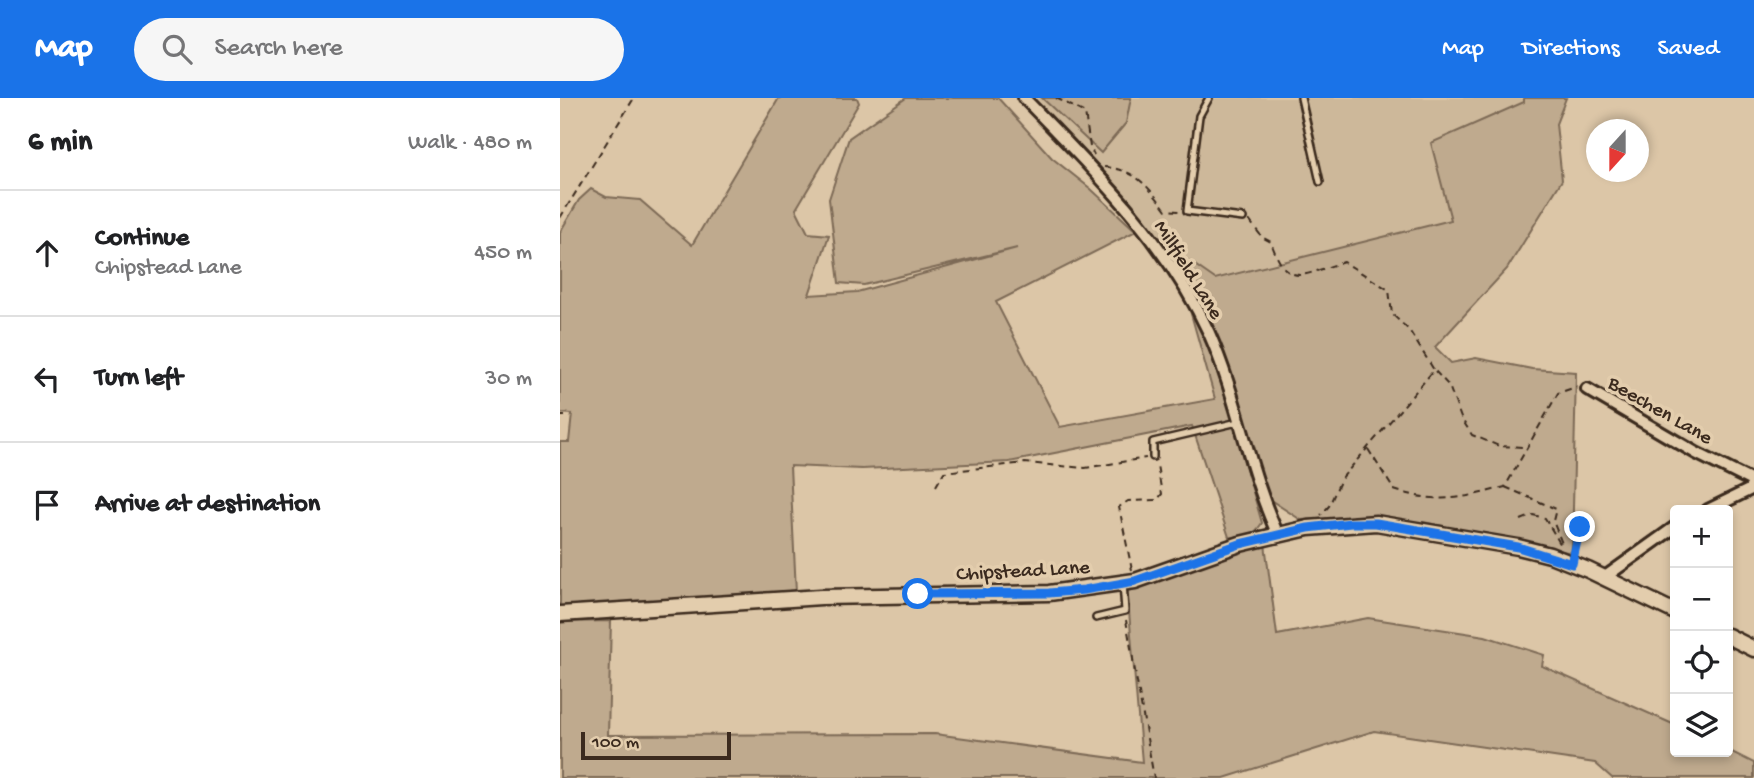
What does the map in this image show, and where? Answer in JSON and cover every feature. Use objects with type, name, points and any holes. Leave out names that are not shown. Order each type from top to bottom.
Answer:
[{"type":"street","name":"Millfield Lane","points":[[1024,98],[1120,198],[1187,292],[1209,333],[1264,505],[1278,535]]},
{"type":"street","name":"Beechen Lane","points":[[1587,389],[1696,453],[1754,483],[1749,491],[1719,505]]},
{"type":"street","name":"Chipstead Lane","points":[[560,614],[821,597],[1049,593],[1129,582],[1240,544],[1308,528],[1376,523],[1518,547],[1605,577],[1670,610]]},
{"type":"street","points":[[1605,577],[1670,531]]},
{"type":"street","points":[[1733,638],[1754,649]]},
{"type":"lane","points":[[1209,98],[1199,116],[1186,211],[1243,218]]},
{"type":"lane","points":[[1301,98],[1320,182]]},
{"type":"lane","points":[[1153,457],[1153,442],[1238,422]]},
{"type":"lane","points":[[1096,618],[1125,611],[1129,582]]},
{"type":"path","points":[[560,218],[634,98]]},
{"type":"path","points":[[1056,98],[1085,113],[1090,148],[1096,157]]},
{"type":"path","points":[[1102,167],[1121,168],[1145,182],[1166,210],[1186,211]]},
{"type":"path","points":[[1243,218],[1271,242],[1279,266],[1292,275],[1301,276],[1344,262],[1389,290],[1392,314],[1409,330],[1434,370],[1449,386],[1461,418],[1472,435],[1499,446],[1526,447]]},
{"type":"path","points":[[1308,528],[1329,506],[1341,479],[1434,370]]},
{"type":"path","points":[[1505,487],[1558,393],[1574,387],[1587,389]]},
{"type":"path","points":[[560,416],[565,416]]},
{"type":"path","points":[[1368,448],[1394,490],[1425,499],[1465,498],[1505,487],[1556,509],[1553,521],[1564,551],[1545,518],[1533,515],[1521,520]]},
{"type":"path","points":[[936,486],[944,472],[1025,463],[1085,468],[1153,457],[1159,468],[1162,494],[1157,500],[1128,501],[1119,508],[1129,582]]},
{"type":"path","points":[[1572,564],[1580,527]]},
{"type":"path","points":[[1125,611],[1154,778]]},
{"type":"shaded area","points":[[779,98],[857,98],[859,103],[796,209],[808,233],[829,235],[809,295],[857,292],[1017,248],[864,285],[839,283],[829,199],[849,138],[906,98],[998,98],[1052,158],[1091,189],[1136,231],[996,302],[1060,427],[1215,399],[1173,250],[1215,279],[1451,220],[1431,143],[1524,102],[1524,98],[1566,98],[1556,124],[1562,180],[1507,269],[1435,347],[1451,363],[1476,358],[1532,369],[1576,372],[1572,553],[1423,522],[1422,525],[1368,516],[1301,520],[1269,499],[1244,461],[1262,523],[1248,536],[1229,537],[1192,426],[1009,462],[862,469],[790,466],[796,592],[560,606],[560,442],[569,442],[572,414],[560,413],[560,232],[579,200],[591,189],[606,197],[640,200],[692,245]]},
{"type":"shaded area","points":[[1037,98],[1524,98],[1524,101],[1431,143],[1452,220],[1203,300],[1173,250]]},
{"type":"shaded area","points":[[1042,98],[1131,98],[1126,123],[1101,153]]},
{"type":"shaded area","points":[[1265,544],[1277,635],[1368,618],[1485,636],[1544,655],[1542,666],[1670,723],[1670,757],[1733,757],[1733,752],[1754,763],[1754,778],[1612,778],[1595,763],[1374,731],[1224,778],[560,778],[560,622],[611,621],[608,735],[935,734],[1142,762],[1127,588]]},
{"type":"route","points":[[918,594],[1049,593],[1084,590],[1135,581],[1240,544],[1308,528],[1351,523],[1376,523],[1518,547],[1572,564],[1580,527]]}]
